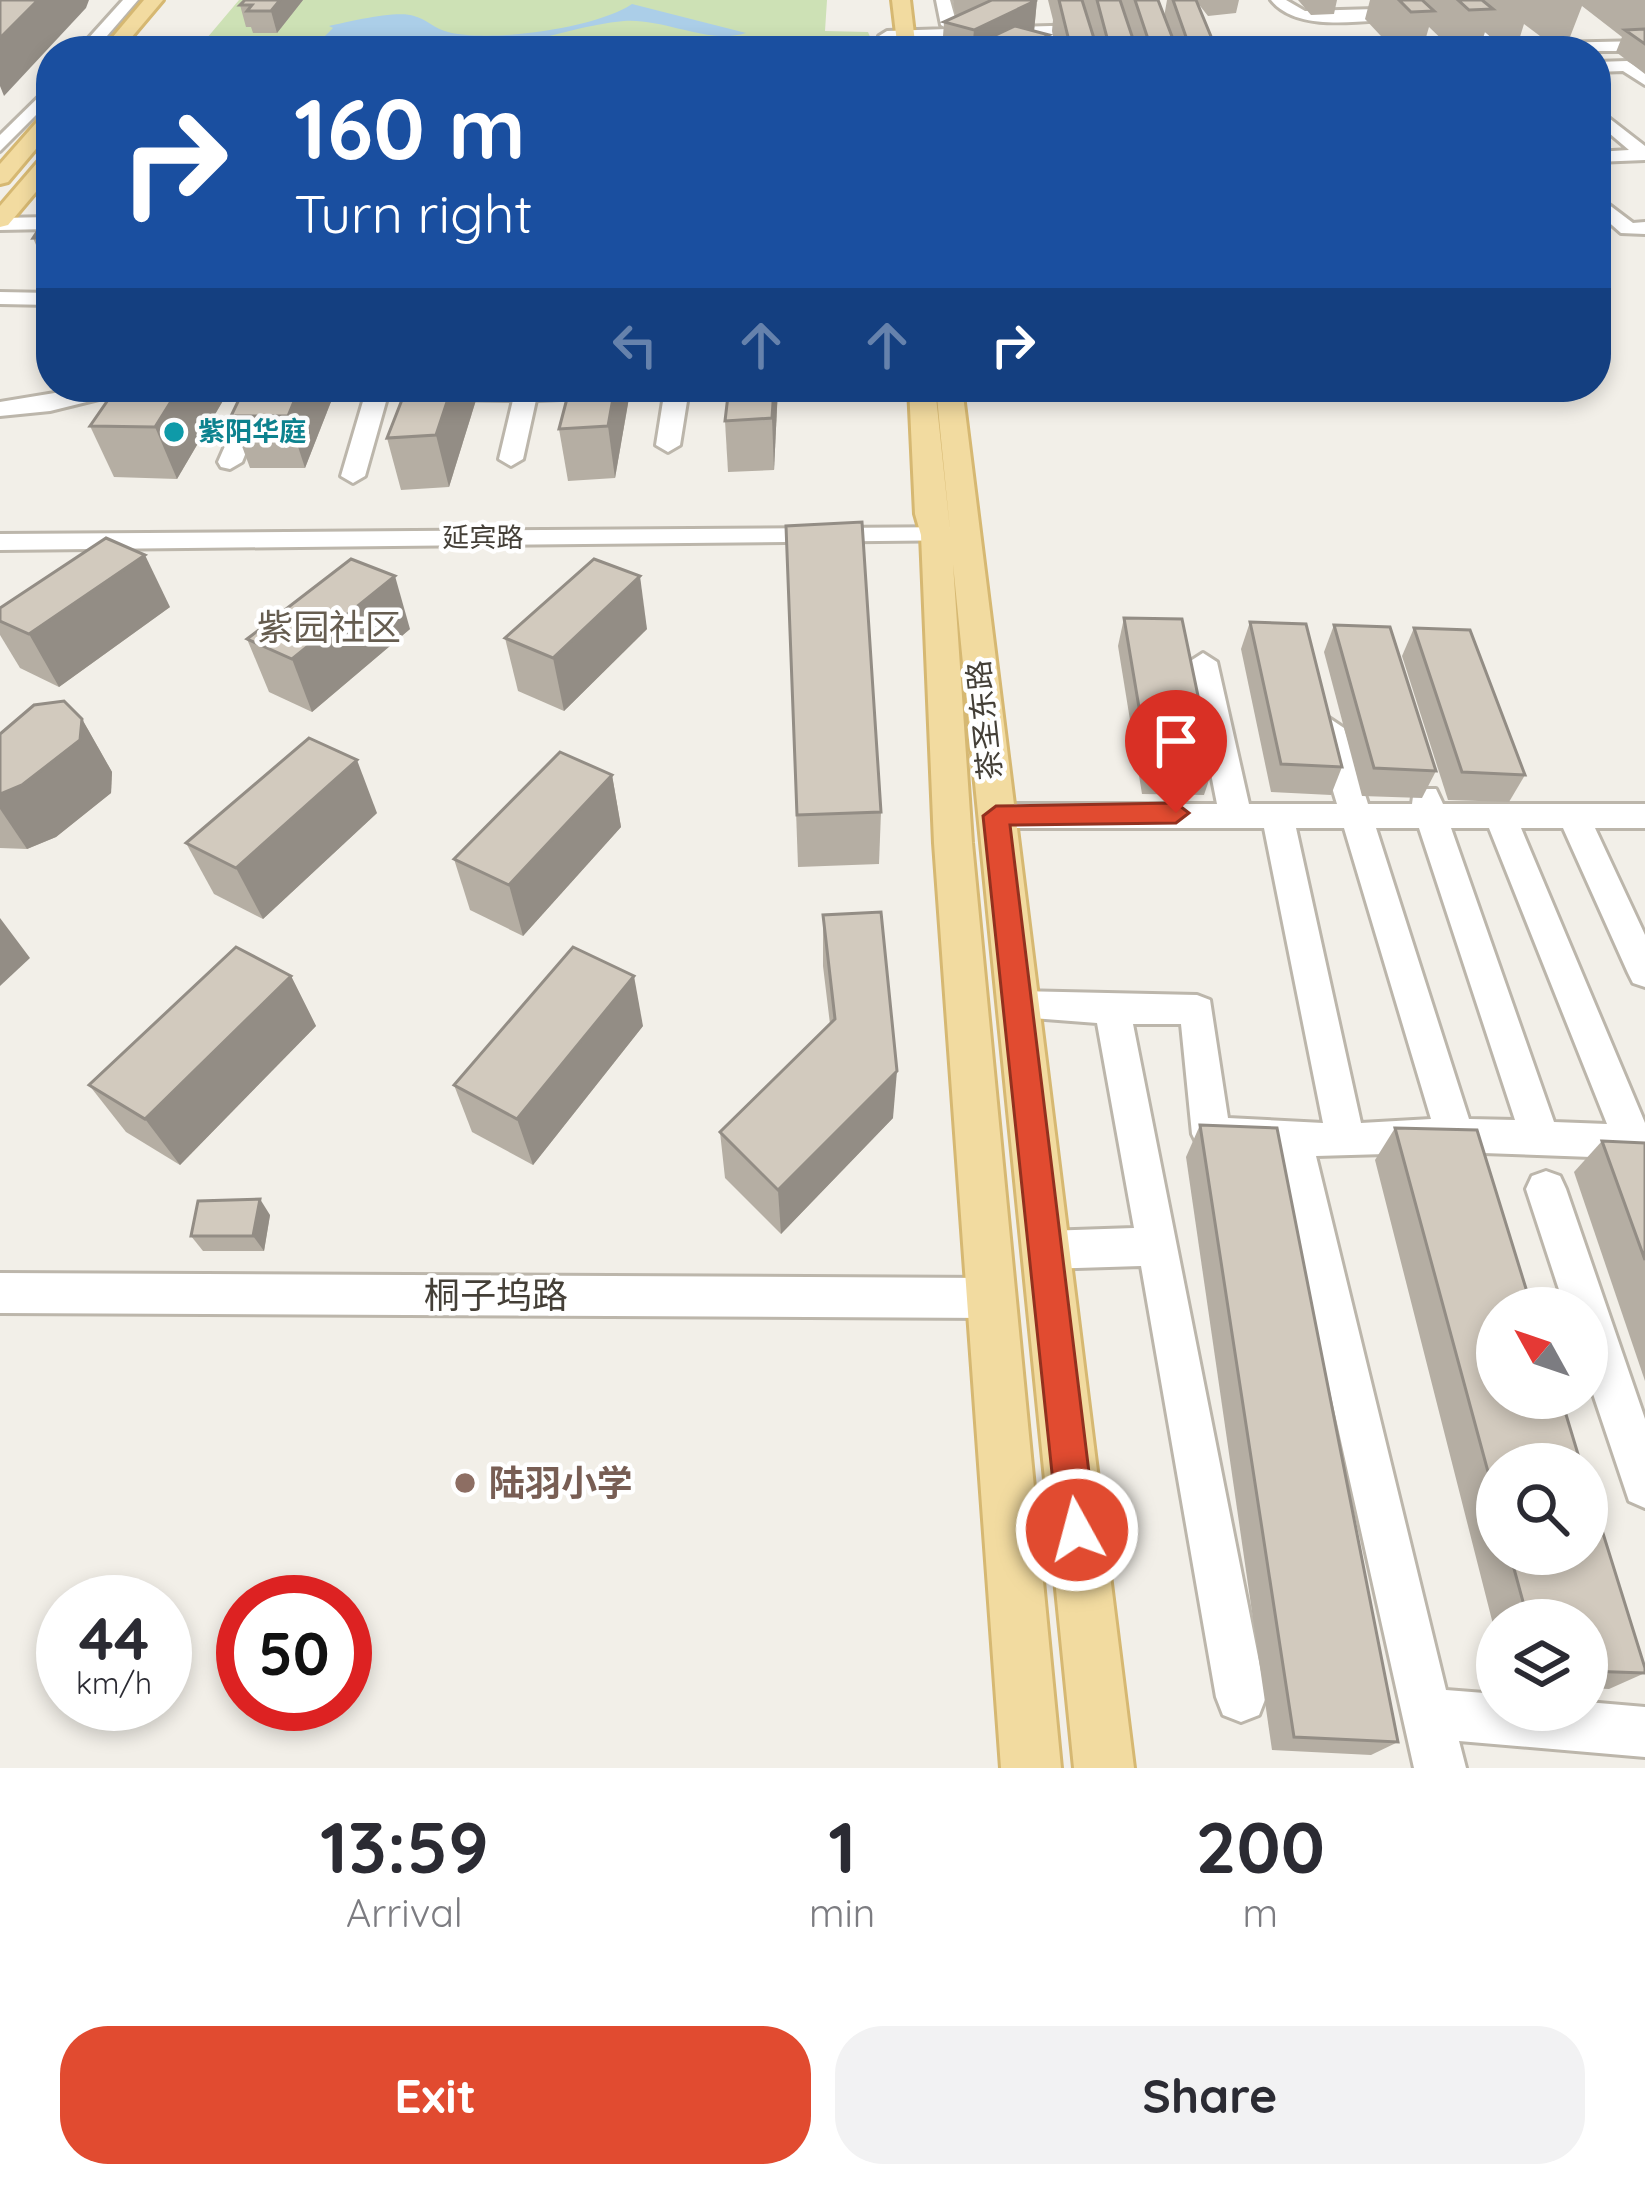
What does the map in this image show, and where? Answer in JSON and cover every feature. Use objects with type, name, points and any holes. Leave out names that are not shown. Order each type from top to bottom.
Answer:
[{"type":"main road","points":[[123,36],[154,0]]},
{"type":"main road","points":[[884,0],[895,36]]},
{"type":"main road","points":[[898,36],[901,0]]},
{"type":"main road","points":[[0,177],[36,135]]},
{"type":"main road","points":[[0,222],[36,179]]},
{"type":"main road","name":"茶圣东路","points":[[925,402],[996,816],[1104,1768]]},
{"type":"main road","name":"茶圣东路","points":[[949,402],[952,843],[1031,1768]]},
{"type":"street","points":[[99,36],[131,0]]},
{"type":"street","points":[[943,0],[949,25]]},
{"type":"street","points":[[1279,0],[1288,12],[1305,16],[1443,6],[1480,36]]},
{"type":"street","points":[[1046,10],[1050,36]]},
{"type":"street","points":[[986,36],[1114,20],[1153,28],[1155,36]]},
{"type":"street","points":[[1114,20],[1119,36]]},
{"type":"street","points":[[917,36],[949,25],[1023,22]]},
{"type":"street","points":[[1079,22],[1083,36]]},
{"type":"street","points":[[1582,23],[1593,36]]},
{"type":"street","points":[[1611,49],[1645,48]]},
{"type":"street","points":[[1611,67],[1628,66],[1645,80]]},
{"type":"street","points":[[17,102],[36,96]]},
{"type":"street","points":[[0,146],[36,107]]},
{"type":"street","points":[[1611,126],[1645,155]]},
{"type":"street","points":[[1611,156],[1645,155]]},
{"type":"street","points":[[1611,214],[1628,229],[1645,228]]},
{"type":"street","points":[[0,222],[36,223]]},
{"type":"street","points":[[0,298],[36,299]]},
{"type":"street","points":[[0,409],[58,402]]},
{"type":"street","points":[[230,462],[256,402]]},
{"type":"street","points":[[353,476],[375,402]]},
{"type":"street","points":[[511,459],[524,402]]},
{"type":"street","points":[[668,445],[675,402]]},
{"type":"street","name":"延宾路","points":[[0,519],[949,524]]},
{"type":"street","name":"延宾路","points":[[0,542],[949,524]]},
{"type":"street","points":[[1204,662],[1235,813]]},
{"type":"street","points":[[1322,702],[1455,1135]]},
{"type":"street","points":[[1418,769],[1540,1137]]},
{"type":"street","points":[[1276,814],[1346,1141]]},
{"type":"street","points":[[1018,1006],[1197,1010],[1211,1134],[1346,1141],[1455,1135],[1639,1141],[1500,815]]},
{"type":"street","points":[[1574,815],[1645,974]]},
{"type":"street","points":[[996,816],[1645,816]]},
{"type":"street","points":[[1112,1009],[1241,1697]]},
{"type":"street","points":[[1292,1138],[1440,1768]]},
{"type":"street","points":[[1546,1189],[1578,1287]]},
{"type":"street","points":[[1045,1250],[1158,1246]]},
{"type":"street","name":"桐子坞路","points":[[0,1293],[991,1298]]},
{"type":"street","points":[[1608,1376],[1645,1486]]},
{"type":"street","points":[[1426,1713],[1645,1732]]},
{"type":"green space","points":[[239,0],[827,0],[825,31],[868,32],[870,36],[209,36]]},
{"type":"water","points":[[632,4],[746,33],[717,36],[624,21],[548,36],[490,36],[570,26]]},
{"type":"water","points":[[385,15],[414,16],[467,35],[490,36],[325,36],[333,28],[329,26]]},
{"type":"building","points":[[0,0],[38,0],[0,38]]},
{"type":"building","points":[[245,0],[280,0],[271,11],[247,11],[252,5],[240,5]]},
{"type":"building","points":[[992,0],[1037,0],[974,30],[944,22]]},
{"type":"building","points":[[1059,0],[1082,0],[1093,36],[1068,36]]},
{"type":"building","points":[[1097,0],[1120,0],[1132,36],[1107,36]]},
{"type":"building","points":[[1135,0],[1158,0],[1172,36],[1147,36]]},
{"type":"building","points":[[1173,0],[1196,0],[1211,36],[1186,36]]},
{"type":"building","points":[[1399,0],[1422,0],[1434,11],[1411,12]]},
{"type":"building","points":[[1458,0],[1482,0],[1493,9],[1469,10]]},
{"type":"building","points":[[1015,26],[1049,35],[1047,36],[994,36]]},
{"type":"building","points":[[1645,29],[1645,44],[1625,30]]},
{"type":"building","points":[[107,402],[171,402],[155,427],[90,426]]},
{"type":"building","points":[[238,402],[294,402],[288,416],[231,416]]},
{"type":"building","points":[[401,402],[447,402],[436,435],[387,438]]},
{"type":"building","points":[[566,402],[612,402],[608,426],[559,429]]},
{"type":"building","points":[[727,402],[773,402],[772,418],[725,421]]},
{"type":"building","points":[[862,522],[881,812],[797,815],[786,526]]},
{"type":"building","points":[[106,538],[145,555],[29,634],[0,621],[0,608]]},
{"type":"building","points":[[351,559],[395,576],[292,659],[247,639]]},
{"type":"building","points":[[594,559],[640,576],[553,658],[505,638]]},
{"type":"building","points":[[1124,618],[1182,619],[1213,768],[1149,767]]},
{"type":"building","points":[[1250,622],[1306,624],[1342,767],[1281,764]]},
{"type":"building","points":[[1334,625],[1390,627],[1436,771],[1374,768]]},
{"type":"building","points":[[1414,628],[1470,630],[1525,775],[1462,772]]},
{"type":"building","points":[[64,701],[82,719],[80,740],[22,785],[0,794],[0,734],[34,705]]},
{"type":"building","points":[[309,738],[357,760],[236,868],[186,843]]},
{"type":"building","points":[[560,752],[612,775],[509,885],[454,859]]},
{"type":"building","points":[[881,912],[897,1071],[778,1190],[720,1132],[835,1019],[823,915]]},
{"type":"building","points":[[236,947],[291,976],[145,1119],[89,1085]]},
{"type":"building","points":[[573,947],[634,976],[517,1119],[454,1085]]},
{"type":"building","points":[[1200,1125],[1277,1128],[1398,1742],[1294,1737]]},
{"type":"building","points":[[1395,1128],[1477,1130],[1526,1287],[1476,1287],[1476,1419],[1567,1419],[1575,1443],[1480,1443]]},
{"type":"building","points":[[1602,1141],[1645,1143],[1645,1260]]},
{"type":"building","points":[[260,1199],[253,1236],[191,1236],[198,1201]]},
{"type":"building","points":[[1608,1549],[1645,1673],[1608,1672],[1608,1599],[1522,1599],[1516,1575],[1608,1575]]},
{"type":"place","name":"紫阳华庭","points":[[174,432]]},
{"type":"place","name":"陆羽小学","points":[[465,1483]]},
{"type":"district","name":"紫园社区","points":[[329,627]]},
{"type":"route","points":[[1077,1530],[996,816],[1176,813]]}]
